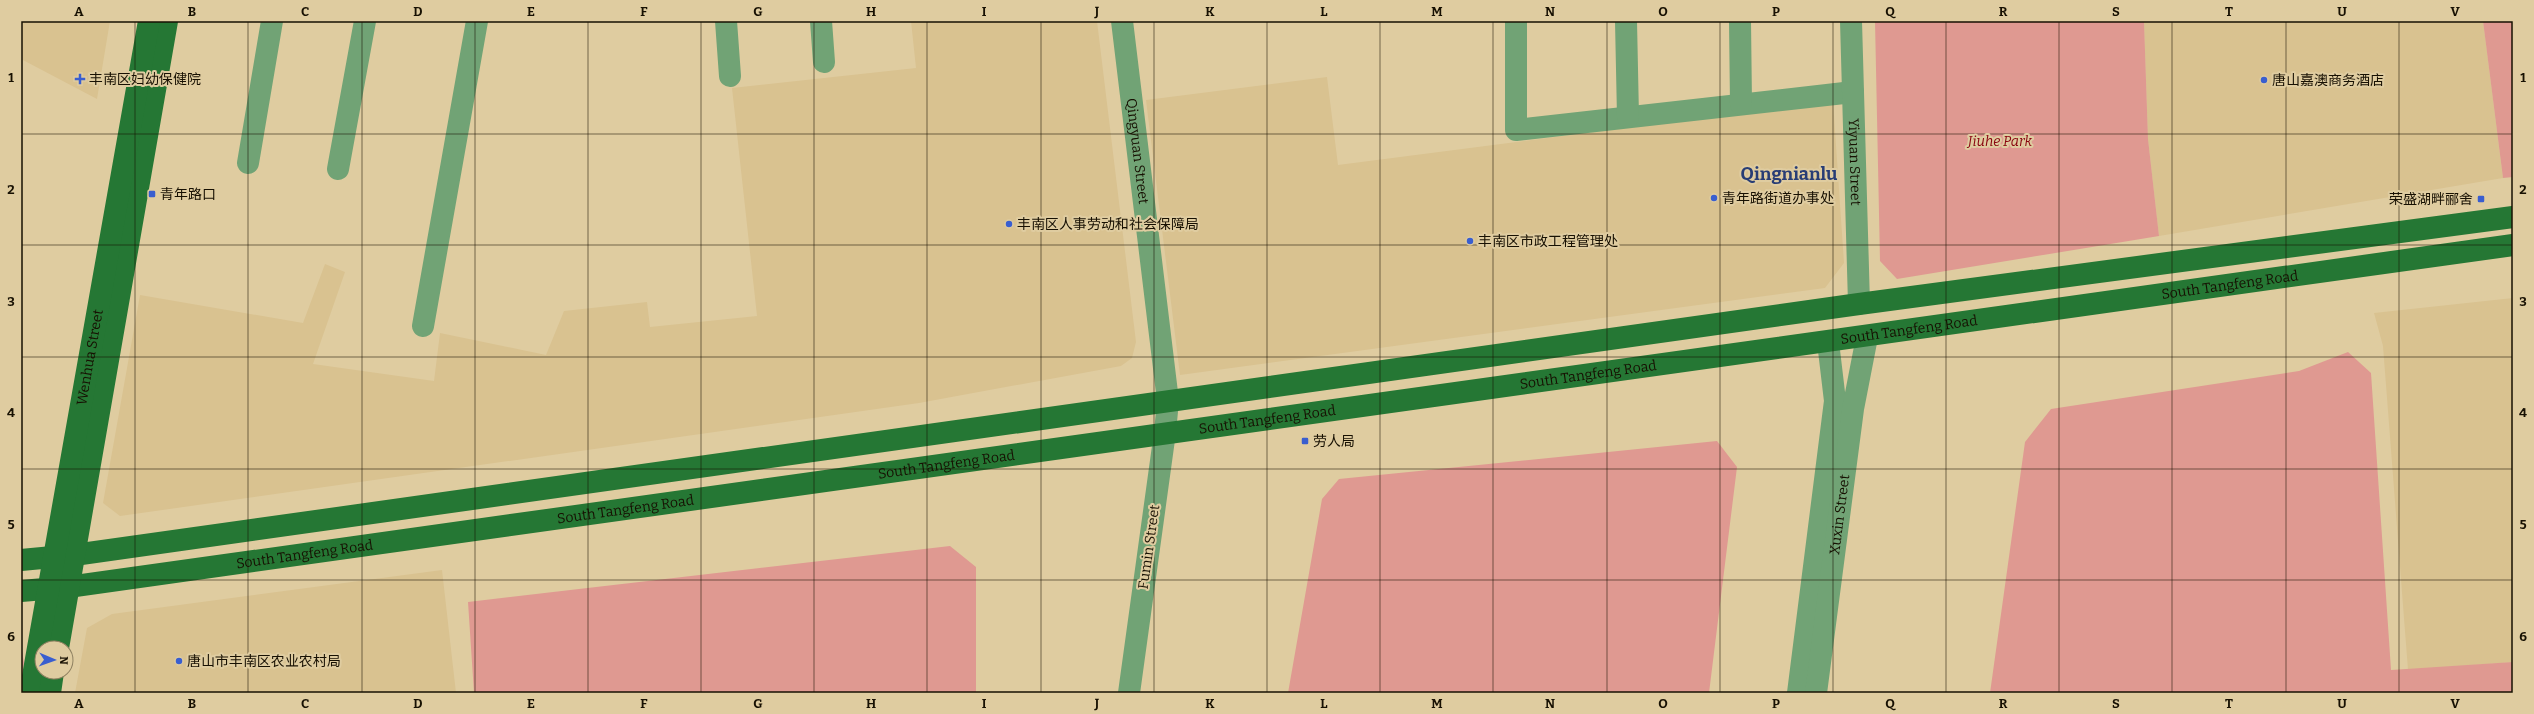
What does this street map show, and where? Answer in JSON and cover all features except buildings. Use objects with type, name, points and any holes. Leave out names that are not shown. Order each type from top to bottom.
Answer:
[{"type":"main road","name":"Wenhua Street","points":[[59,640],[68,587],[65,556],[148,21]]},
{"type":"main road","name":"Wenhua Street","points":[[30,693],[47,588],[65,556],[167,21]]},
{"type":"main road","points":[[21,560],[65,556],[1859,304],[2513,217]]},
{"type":"main road","name":"South Tangfeng Road","points":[[21,592],[47,588],[68,587],[1165,432],[1867,337],[2513,245]]},
{"type":"main road","points":[[50,693],[52,680]]},
{"type":"street","points":[[248,163],[272,21]]},
{"type":"street","points":[[338,169],[365,21]]},
{"type":"street","points":[[423,326],[477,21]]},
{"type":"street","points":[[726,21],[730,76]]},
{"type":"street","points":[[821,21],[824,62]]},
{"type":"street","name":"Qingyuan Street","points":[[1122,21],[1168,401]]},
{"type":"street","points":[[1516,21],[1516,130],[1853,92]]},
{"type":"street","points":[[1626,21],[1628,117]]},
{"type":"street","points":[[1740,21],[1742,104]]},
{"type":"street","name":"Yiyuan Street","points":[[1851,21],[1859,304]]},
{"type":"street","name":"Xuxin Street","points":[[1816,693],[1853,409],[1867,337]]},
{"type":"street","name":"Xuxin Street","points":[[1798,693],[1835,401],[1828,342]]},
{"type":"street","name":"Fumin Street","points":[[1129,693],[1168,401]]},
{"type":"shaded area","name":"丰南区妇幼保健院","points":[[21,21],[110,21],[97,99],[21,59]]},
{"type":"shaded area","points":[[911,21],[1097,21],[1136,342],[1132,358],[1121,366],[919,403],[120,516],[103,503],[140,295],[303,323],[325,264],[345,272],[313,364],[434,381],[440,333],[546,355],[564,311],[647,302],[650,327],[757,316],[732,88],[916,68]]},
{"type":"shaded area","name":"唐山嘉澳商务酒店","points":[[2144,21],[2483,21],[2503,178],[2159,236],[2148,139]]},
{"type":"shaded area","points":[[1327,77],[1338,165],[1833,101],[1844,263],[1825,288],[1180,375],[1146,100]]},
{"type":"shaded area","points":[[2513,298],[2513,662],[2408,670],[2383,346],[2374,313]]},
{"type":"shaded area","points":[[442,570],[456,693],[75,693],[87,628],[112,614]]},
{"type":"green space","name":"Jiuhe Park","points":[[1875,21],[2144,21],[2148,139],[2159,236],[1897,279],[1880,261]]},
{"type":"green space","points":[[2483,21],[2513,21],[2513,177],[2503,178]]},
{"type":"green space","points":[[2348,352],[2371,373],[2391,670],[2513,662],[2513,693],[1990,693],[2025,442],[2051,409],[2299,371]]},
{"type":"green space","points":[[1717,441],[1737,467],[1709,693],[1288,693],[1322,499],[1339,479]]},
{"type":"green space","points":[[950,546],[976,567],[976,693],[474,693],[468,602]]},
{"type":"green space","points":[[21,645],[24,663],[21,681]]},
{"type":"place","name":"丰南区妇幼保健院","points":[[80,79]]},
{"type":"place","name":"唐山嘉澳商务酒店","points":[[2264,80]]},
{"type":"place","name":"青年路口","points":[[152,194]]},
{"type":"place","name":"青年路街道办事处","points":[[1714,198]]},
{"type":"place","name":"荣盛湖畔郦舍","points":[[2481,199]]},
{"type":"place","name":"丰南区人事劳动和社会保障局","points":[[1009,224]]},
{"type":"place","name":"丰南区市政工程管理处","points":[[1470,241]]},
{"type":"place","name":"劳人局","points":[[1305,441]]},
{"type":"place","name":"唐山市丰南区农业农村局","points":[[179,661]]},
{"type":"district","name":"Qingnianlu","points":[[1789,174]]}]
